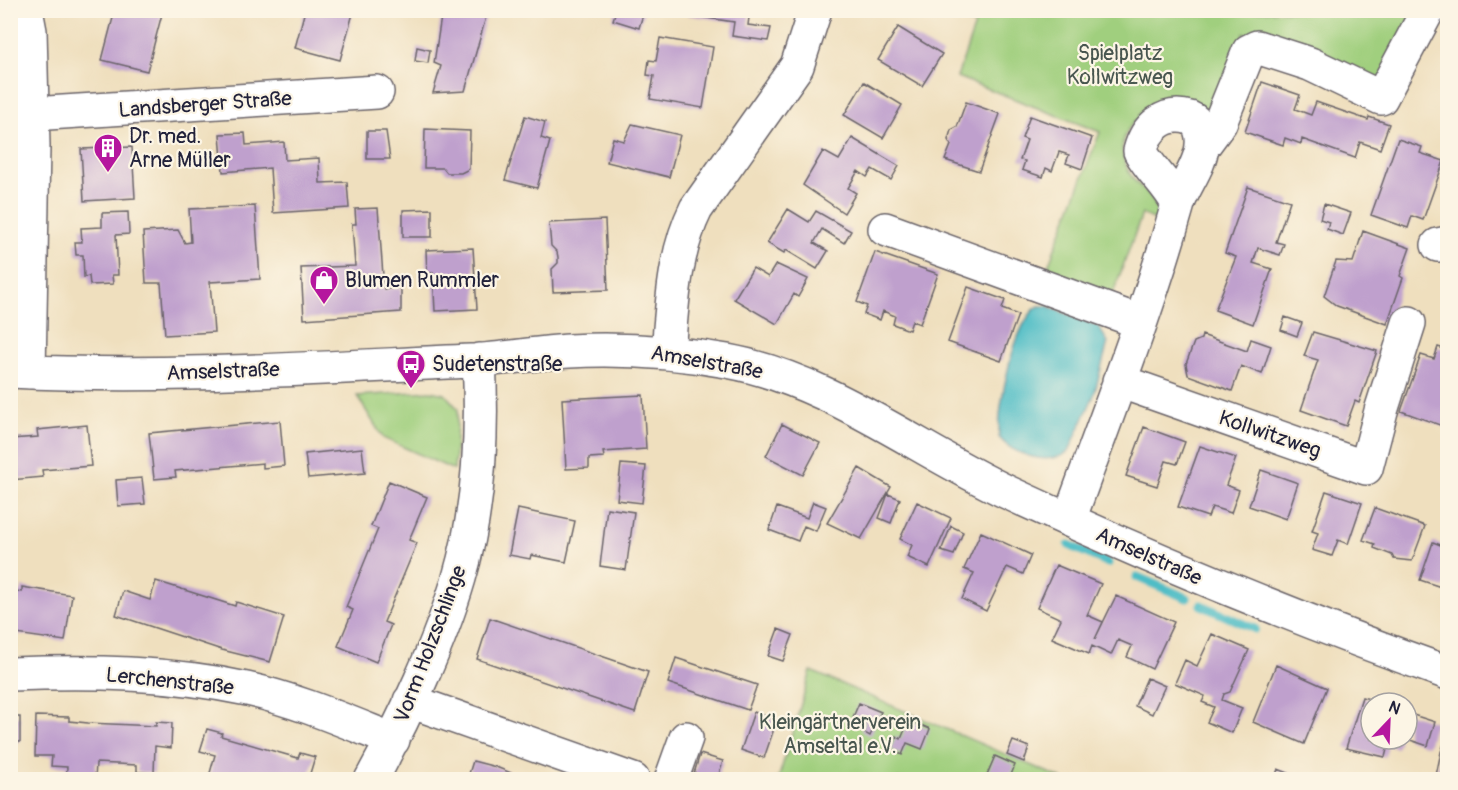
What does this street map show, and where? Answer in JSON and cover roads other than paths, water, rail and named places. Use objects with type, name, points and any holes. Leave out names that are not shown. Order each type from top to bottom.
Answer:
[{"type":"street","points":[[20,372],[32,114],[30,31],[26,10]]},
{"type":"street","points":[[668,353],[674,293],[682,243],[688,224],[696,209],[797,66],[815,10]]},
{"type":"street","points":[[1069,520],[1140,322],[1178,204],[1203,146],[1220,123],[1249,51],[1257,47],[1278,52],[1310,64],[1381,98],[1428,10]]},
{"type":"street","name":"Landsberger Straße","points":[[32,114],[377,92]]},
{"type":"street","points":[[1178,204],[1170,188],[1149,168],[1140,151],[1144,135],[1157,122],[1175,116],[1192,119],[1200,128],[1203,146]]},
{"type":"street","points":[[885,229],[1140,322]]},
{"type":"street","name":"Kollwitzweg","points":[[1119,381],[1366,468],[1381,411],[1409,323]]},
{"type":"street","name":"Amselstraße","points":[[20,372],[171,373],[479,360],[570,351],[637,350],[730,362],[777,374],[805,386],[1003,490],[1202,580],[1448,673]]},
{"type":"street","name":"Vorm Holzschlinge","points":[[371,780],[393,740],[459,578],[479,473],[482,423],[479,360]]},
{"type":"street","name":"Lerchenstraße","points":[[10,674],[127,673],[188,678],[249,689],[311,708],[393,740]]},
{"type":"street","points":[[410,700],[633,780]]},
{"type":"street","points":[[671,780],[686,738]]},
{"type":"water","points":[[1039,306],[1047,306],[1098,326],[1108,342],[1094,395],[1069,451],[1052,458],[1022,454],[999,437],[1004,386],[1015,346],[1030,315]]},
{"type":"waterway","points":[[1069,545],[1108,563]]},
{"type":"waterway","points":[[1137,577],[1187,598]]},
{"type":"waterway","points":[[1201,605],[1255,629]]},
{"type":"place","name":"Dr. med. Arne Müller","points":[[108,174]]},
{"type":"place","name":"Blumen Rummler","points":[[324,306]]},
{"type":"place","name":"Sudetenstraße","points":[[411,390]]},
{"type":"park label","name":"Spielplatz Kollwitzweg","points":[[1120,65]]},
{"type":"park label","name":"Kleingärtnerverein Amseltal e.V.","points":[[840,734]]}]
